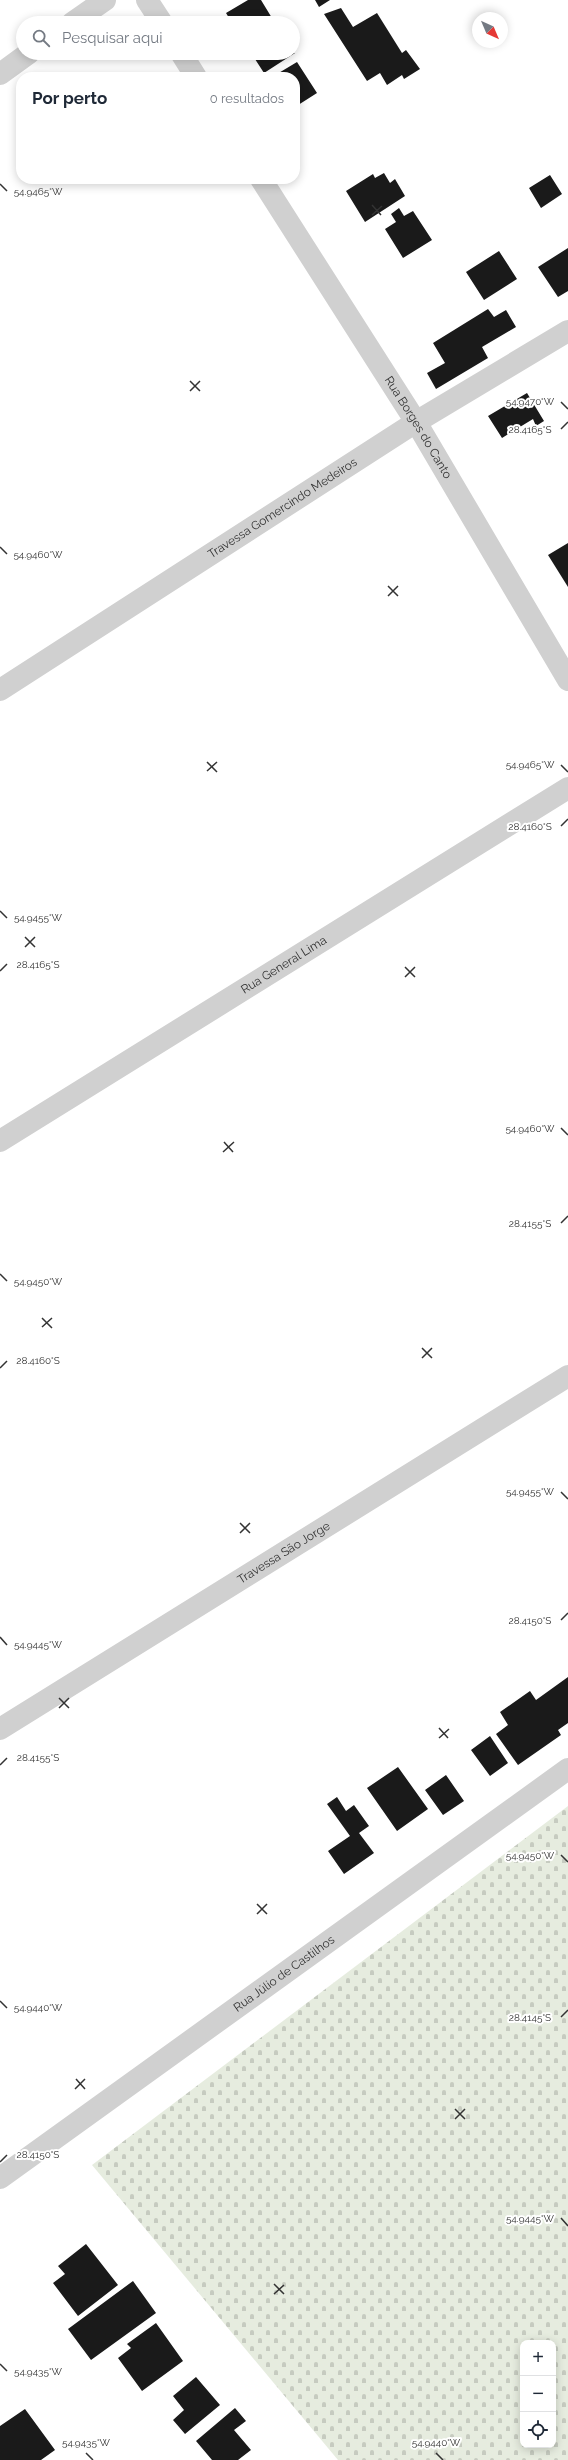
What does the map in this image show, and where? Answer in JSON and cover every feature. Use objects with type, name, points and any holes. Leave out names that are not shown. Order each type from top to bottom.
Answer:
[{"type":"street","points":[[82,16],[105,0]]},
{"type":"street","points":[[147,0],[157,16]]},
{"type":"street","points":[[0,74],[19,60]]},
{"type":"street","points":[[185,60],[193,72]]},
{"type":"street","name":"Rua Borges do Canto","points":[[264,184],[416,422],[568,680]]},
{"type":"street","name":"Travessa Gomercindo Medeiros","points":[[0,690],[416,422],[568,331]]},
{"type":"street","name":"Rua General Lima","points":[[0,1141],[568,788]]},
{"type":"street","name":"Travessa São Jorge","points":[[0,1729],[568,1376]]},
{"type":"street","name":"Rua Júlio de Castilhos","points":[[0,2178],[568,1769]]},
{"type":"green space","points":[[568,1806],[568,2460],[338,2460],[92,2165]]},
{"type":"building","points":[[248,0],[261,0],[271,16],[228,16],[226,13]]},
{"type":"building","points":[[315,0],[330,0],[319,7]]},
{"type":"building","points":[[341,8],[353,27],[377,13],[402,53],[406,50],[420,69],[404,79],[402,75],[387,85],[380,73],[367,81],[324,14]]},
{"type":"building","points":[[256,60],[284,60],[266,72],[263,72]]},
{"type":"building","points":[[297,62],[317,93],[300,104],[300,72],[280,72]]},
{"type":"building","points":[[384,173],[390,183],[395,179],[405,196],[365,222],[346,191],[373,174],[375,178]]},
{"type":"building","points":[[550,175],[562,194],[541,208],[529,188]]},
{"type":"building","points":[[399,208],[404,216],[413,211],[432,240],[403,258],[385,229],[396,222],[391,214]]},
{"type":"building","points":[[568,248],[568,291],[558,297],[538,267]]},
{"type":"building","points":[[499,251],[517,279],[484,300],[466,272]]},
{"type":"building","points":[[488,309],[494,317],[506,310],[516,327],[482,347],[488,358],[436,389],[427,373],[445,363],[433,343]]},
{"type":"building","points":[[527,393],[544,421],[536,426],[533,419],[502,438],[488,416]]},
{"type":"building","points":[[568,543],[568,587],[548,555]]},
{"type":"building","points":[[568,1677],[568,1723],[558,1730],[561,1735],[518,1765],[496,1734],[508,1725],[500,1712],[530,1691],[536,1700]]},
{"type":"building","points":[[490,1736],[508,1763],[490,1776],[471,1750]]},
{"type":"building","points":[[398,1767],[428,1809],[397,1831],[367,1788]]},
{"type":"building","points":[[446,1775],[464,1801],[443,1815],[425,1790]]},
{"type":"building","points":[[337,1797],[346,1811],[354,1805],[369,1826],[359,1833],[374,1853],[344,1874],[328,1851],[350,1836],[327,1804]]},
{"type":"building","points":[[86,2244],[118,2285],[78,2316],[53,2283],[65,2274],[58,2266]]},
{"type":"building","points":[[133,2281],[156,2313],[91,2360],[68,2329]]},
{"type":"building","points":[[156,2323],[183,2361],[142,2391],[118,2358],[131,2348],[127,2344]]},
{"type":"building","points":[[196,2377],[220,2405],[185,2434],[173,2420],[184,2410],[173,2396]]},
{"type":"building","points":[[235,2408],[246,2421],[234,2430],[251,2450],[238,2460],[212,2460],[196,2441]]},
{"type":"building","points":[[25,2409],[55,2450],[41,2460],[0,2460],[0,2426]]}]
